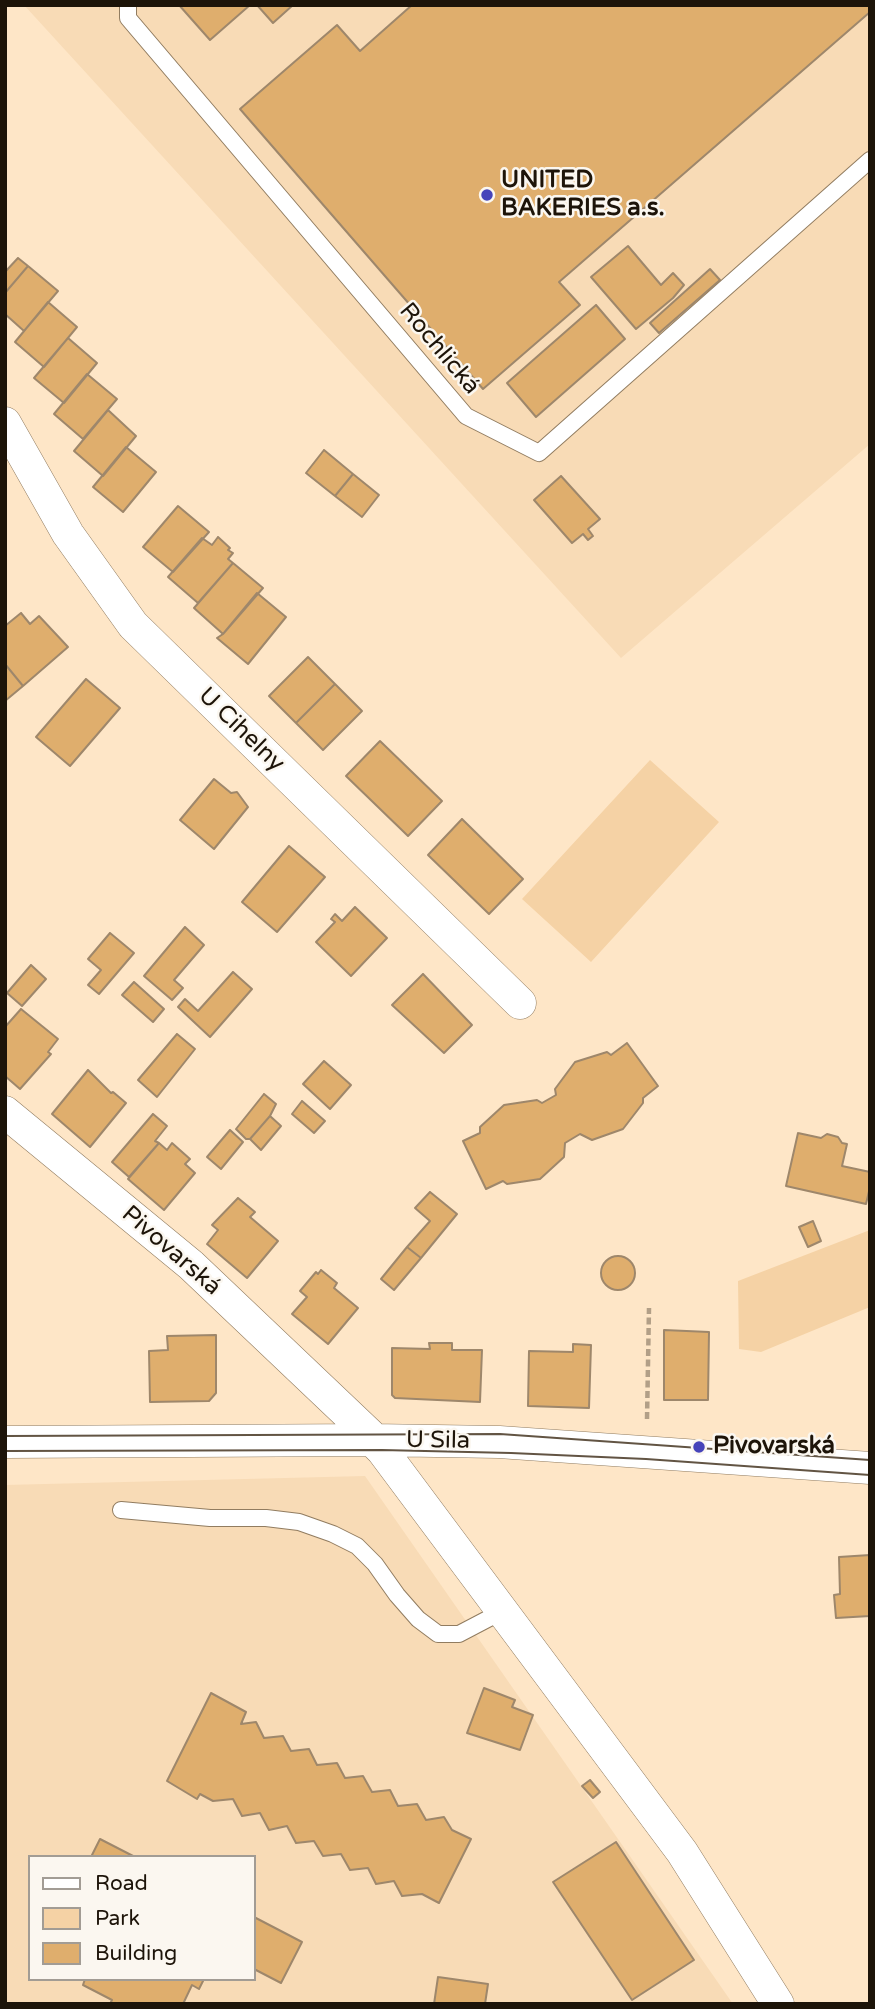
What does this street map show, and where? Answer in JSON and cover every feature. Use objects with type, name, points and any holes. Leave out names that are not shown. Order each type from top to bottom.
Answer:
[{"type":"street","name":"U Cihelny","points":[[5,423],[68,534],[133,625],[520,1003]]},
{"type":"street","name":"Pivovarská","points":[[5,1112],[191,1265],[370,1435],[682,1852],[778,2004]]},
{"type":"street","name":"U Sila","points":[[5,1442],[499,1442],[870,1468]]},
{"type":"lane","name":"Rochlická","points":[[128,5],[128,18],[466,415],[539,453],[870,160]]},
{"type":"lane","points":[[121,1510],[210,1518],[266,1518],[299,1522],[333,1534],[357,1546],[375,1564],[418,1619],[438,1634],[459,1634],[501,1612]]},
{"type":"path","points":[[646,1452],[649,1308]]},
{"type":"shaded area","points":[[24,5],[870,5],[870,444],[621,658]]},
{"type":"shaded area","points":[[365,1476],[733,2004],[5,2004],[5,1485]]},
{"type":"green space","points":[[650,760],[719,822],[591,962],[522,899]]},
{"type":"green space","points":[[870,1230],[870,1307],[761,1352],[739,1349],[738,1281]]},
{"type":"building","points":[[179,5],[250,5],[210,40]]},
{"type":"building","points":[[257,5],[293,5],[273,23]]},
{"type":"building","name":"UNITED BAKERIES a.s.","points":[[412,5],[870,5],[870,12],[559,282],[580,305],[483,389],[240,109],[337,25],[360,51]]},
{"type":"building","points":[[628,246],[661,285],[673,273],[684,285],[673,298],[636,329],[591,277]]},
{"type":"building","points":[[18,258],[28,266],[5,293],[5,272]]},
{"type":"building","points":[[28,266],[58,291],[24,331],[5,314],[5,293]]},
{"type":"building","points":[[710,269],[720,280],[659,333],[650,323]]},
{"type":"building","points":[[48,302],[77,327],[44,367],[15,342]]},
{"type":"building","points":[[596,305],[625,339],[536,417],[507,383]]},
{"type":"building","points":[[68,338],[97,363],[64,403],[34,378]]},
{"type":"building","points":[[87,374],[117,399],[83,439],[54,414]]},
{"type":"building","points":[[108,410],[136,436],[103,476],[74,451]]},
{"type":"building","points":[[126,447],[156,472],[123,512],[93,487]]},
{"type":"building","points":[[324,450],[353,474],[335,496],[306,473]]},
{"type":"building","points":[[353,474],[379,495],[362,517],[335,496]]},
{"type":"building","points":[[561,476],[600,519],[588,529],[593,536],[588,540],[583,534],[572,543],[534,500]]},
{"type":"building","points":[[178,506],[209,532],[173,572],[143,547]]},
{"type":"building","points":[[218,537],[233,553],[228,559],[233,563],[198,603],[168,577],[202,538],[212,545]]},
{"type":"building","points":[[233,563],[263,588],[223,634],[194,608]]},
{"type":"building","points":[[257,593],[286,617],[248,664],[217,638]]},
{"type":"building","points":[[21,613],[30,624],[39,616],[68,647],[23,686],[5,664],[5,626]]},
{"type":"building","points":[[308,657],[335,684],[296,723],[269,696]]},
{"type":"building","points":[[5,664],[23,686],[5,701]]},
{"type":"building","points":[[86,679],[120,708],[70,766],[36,737]]},
{"type":"building","points":[[335,684],[362,711],[323,750],[296,723]]},
{"type":"building","points":[[380,741],[442,801],[408,836],[346,776]]},
{"type":"building","points":[[214,779],[231,793],[237,792],[248,807],[214,849],[180,820]]},
{"type":"building","points":[[462,819],[523,879],[489,914],[428,855]]},
{"type":"building","points":[[289,846],[325,877],[277,932],[242,902]]},
{"type":"building","points":[[355,907],[387,938],[351,976],[316,942],[335,922],[331,919],[335,914],[342,921]]},
{"type":"building","points":[[185,927],[204,945],[174,980],[183,988],[172,1000],[144,976]]},
{"type":"building","points":[[110,933],[134,953],[99,994],[88,985],[101,970],[88,959]]},
{"type":"building","points":[[31,965],[46,979],[22,1006],[7,993]]},
{"type":"building","points":[[233,972],[252,989],[210,1037],[178,1007],[185,999],[198,1011]]},
{"type":"building","points":[[423,974],[472,1025],[444,1053],[392,1005]]},
{"type":"building","points":[[134,982],[164,1009],[153,1022],[122,995]]},
{"type":"building","points":[[21,1009],[58,1039],[48,1052],[51,1054],[20,1089],[5,1076],[5,1027]]},
{"type":"building","points":[[177,1034],[195,1049],[157,1097],[138,1080]]},
{"type":"building","points":[[627,1043],[658,1086],[643,1098],[643,1103],[623,1129],[592,1140],[580,1134],[565,1143],[564,1157],[540,1179],[507,1184],[503,1181],[486,1189],[463,1141],[480,1133],[480,1127],[504,1105],[537,1100],[542,1103],[556,1095],[555,1089],[575,1062],[607,1052],[611,1055]]},
{"type":"building","points":[[324,1061],[351,1085],[330,1109],[303,1084]]},
{"type":"building","points":[[88,1070],[111,1093],[126,1103],[90,1147],[52,1114]]},
{"type":"building","points":[[264,1094],[276,1104],[270,1116],[250,1139],[246,1139],[236,1129]]},
{"type":"building","points":[[302,1101],[325,1121],[314,1133],[292,1114]]},
{"type":"building","points":[[153,1114],[167,1126],[155,1141],[159,1143],[129,1177],[112,1162]]},
{"type":"building","points":[[270,1116],[281,1126],[261,1150],[250,1139]]},
{"type":"building","points":[[230,1130],[243,1142],[221,1169],[207,1157]]},
{"type":"building","points":[[798,1133],[821,1138],[827,1134],[838,1137],[842,1143],[847,1144],[842,1166],[870,1172],[866,1204],[786,1186]]},
{"type":"building","points":[[159,1143],[167,1150],[172,1143],[190,1159],[185,1164],[195,1173],[164,1210],[128,1179]]},
{"type":"building","points":[[430,1192],[457,1214],[421,1258],[407,1247],[430,1221],[415,1208]]},
{"type":"building","points":[[238,1198],[255,1212],[250,1217],[278,1241],[247,1278],[207,1244],[218,1230],[212,1225]]},
{"type":"building","points":[[813,1221],[821,1241],[808,1247],[799,1227]]},
{"type":"building","points":[[407,1247],[421,1258],[394,1290],[381,1279]]},
{"type":"building","points":[[618,1256],[630,1261],[635,1273],[630,1285],[618,1290],[606,1285],[601,1273],[606,1261]]},
{"type":"building","points":[[321,1270],[337,1283],[334,1288],[358,1308],[328,1344],[292,1314],[307,1297],[300,1291],[316,1272],[318,1274]]},
{"type":"building","points":[[664,1330],[709,1332],[708,1400],[664,1400]]},
{"type":"building","points":[[216,1335],[216,1393],[209,1401],[150,1402],[149,1351],[168,1350],[167,1336]]},
{"type":"building","points":[[429,1343],[452,1343],[452,1350],[482,1350],[480,1402],[395,1398],[392,1395],[392,1348],[430,1349]]},
{"type":"building","points":[[573,1344],[591,1345],[589,1408],[528,1406],[529,1351],[573,1352]]},
{"type":"building","points":[[870,1555],[870,1616],[836,1618],[834,1595],[840,1594],[839,1557]]},
{"type":"building","points":[[484,1688],[515,1700],[512,1707],[533,1715],[520,1750],[467,1733]]},
{"type":"building","points":[[211,1693],[246,1712],[241,1724],[256,1722],[264,1738],[283,1736],[291,1751],[309,1749],[317,1765],[337,1763],[345,1778],[363,1776],[372,1792],[390,1790],[398,1806],[417,1804],[426,1820],[444,1817],[452,1830],[471,1839],[439,1903],[422,1894],[402,1896],[394,1881],[376,1884],[368,1868],[350,1870],[341,1854],[323,1856],[314,1841],[296,1843],[287,1826],[269,1830],[260,1813],[242,1816],[233,1799],[213,1801],[200,1794],[197,1799],[167,1781]]},
{"type":"building","points":[[590,1780],[600,1792],[593,1798],[582,1786]]},
{"type":"building","points":[[100,1839],[131,1855],[92,1855]]},
{"type":"building","points":[[616,1842],[694,1960],[632,2000],[553,1882]]},
{"type":"building","points":[[256,1918],[302,1942],[281,1983],[256,1970]]},
{"type":"building","points":[[438,1977],[488,1984],[485,2004],[434,2004]]},
{"type":"building","points":[[84,1981],[203,1981],[199,1989],[192,1985],[183,2004],[110,2004],[112,2000],[83,1985]]},
{"type":"tram line","points":[[5,1436],[500,1434],[870,1460]]},
{"type":"tram line","points":[[5,1451],[382,1450],[511,1453],[646,1459],[870,1475]]},
{"type":"place","name":"UNITED BAKERIES a.s.","points":[[487,195]]},
{"type":"place","name":"Pivovarská","points":[[699,1447]]}]
